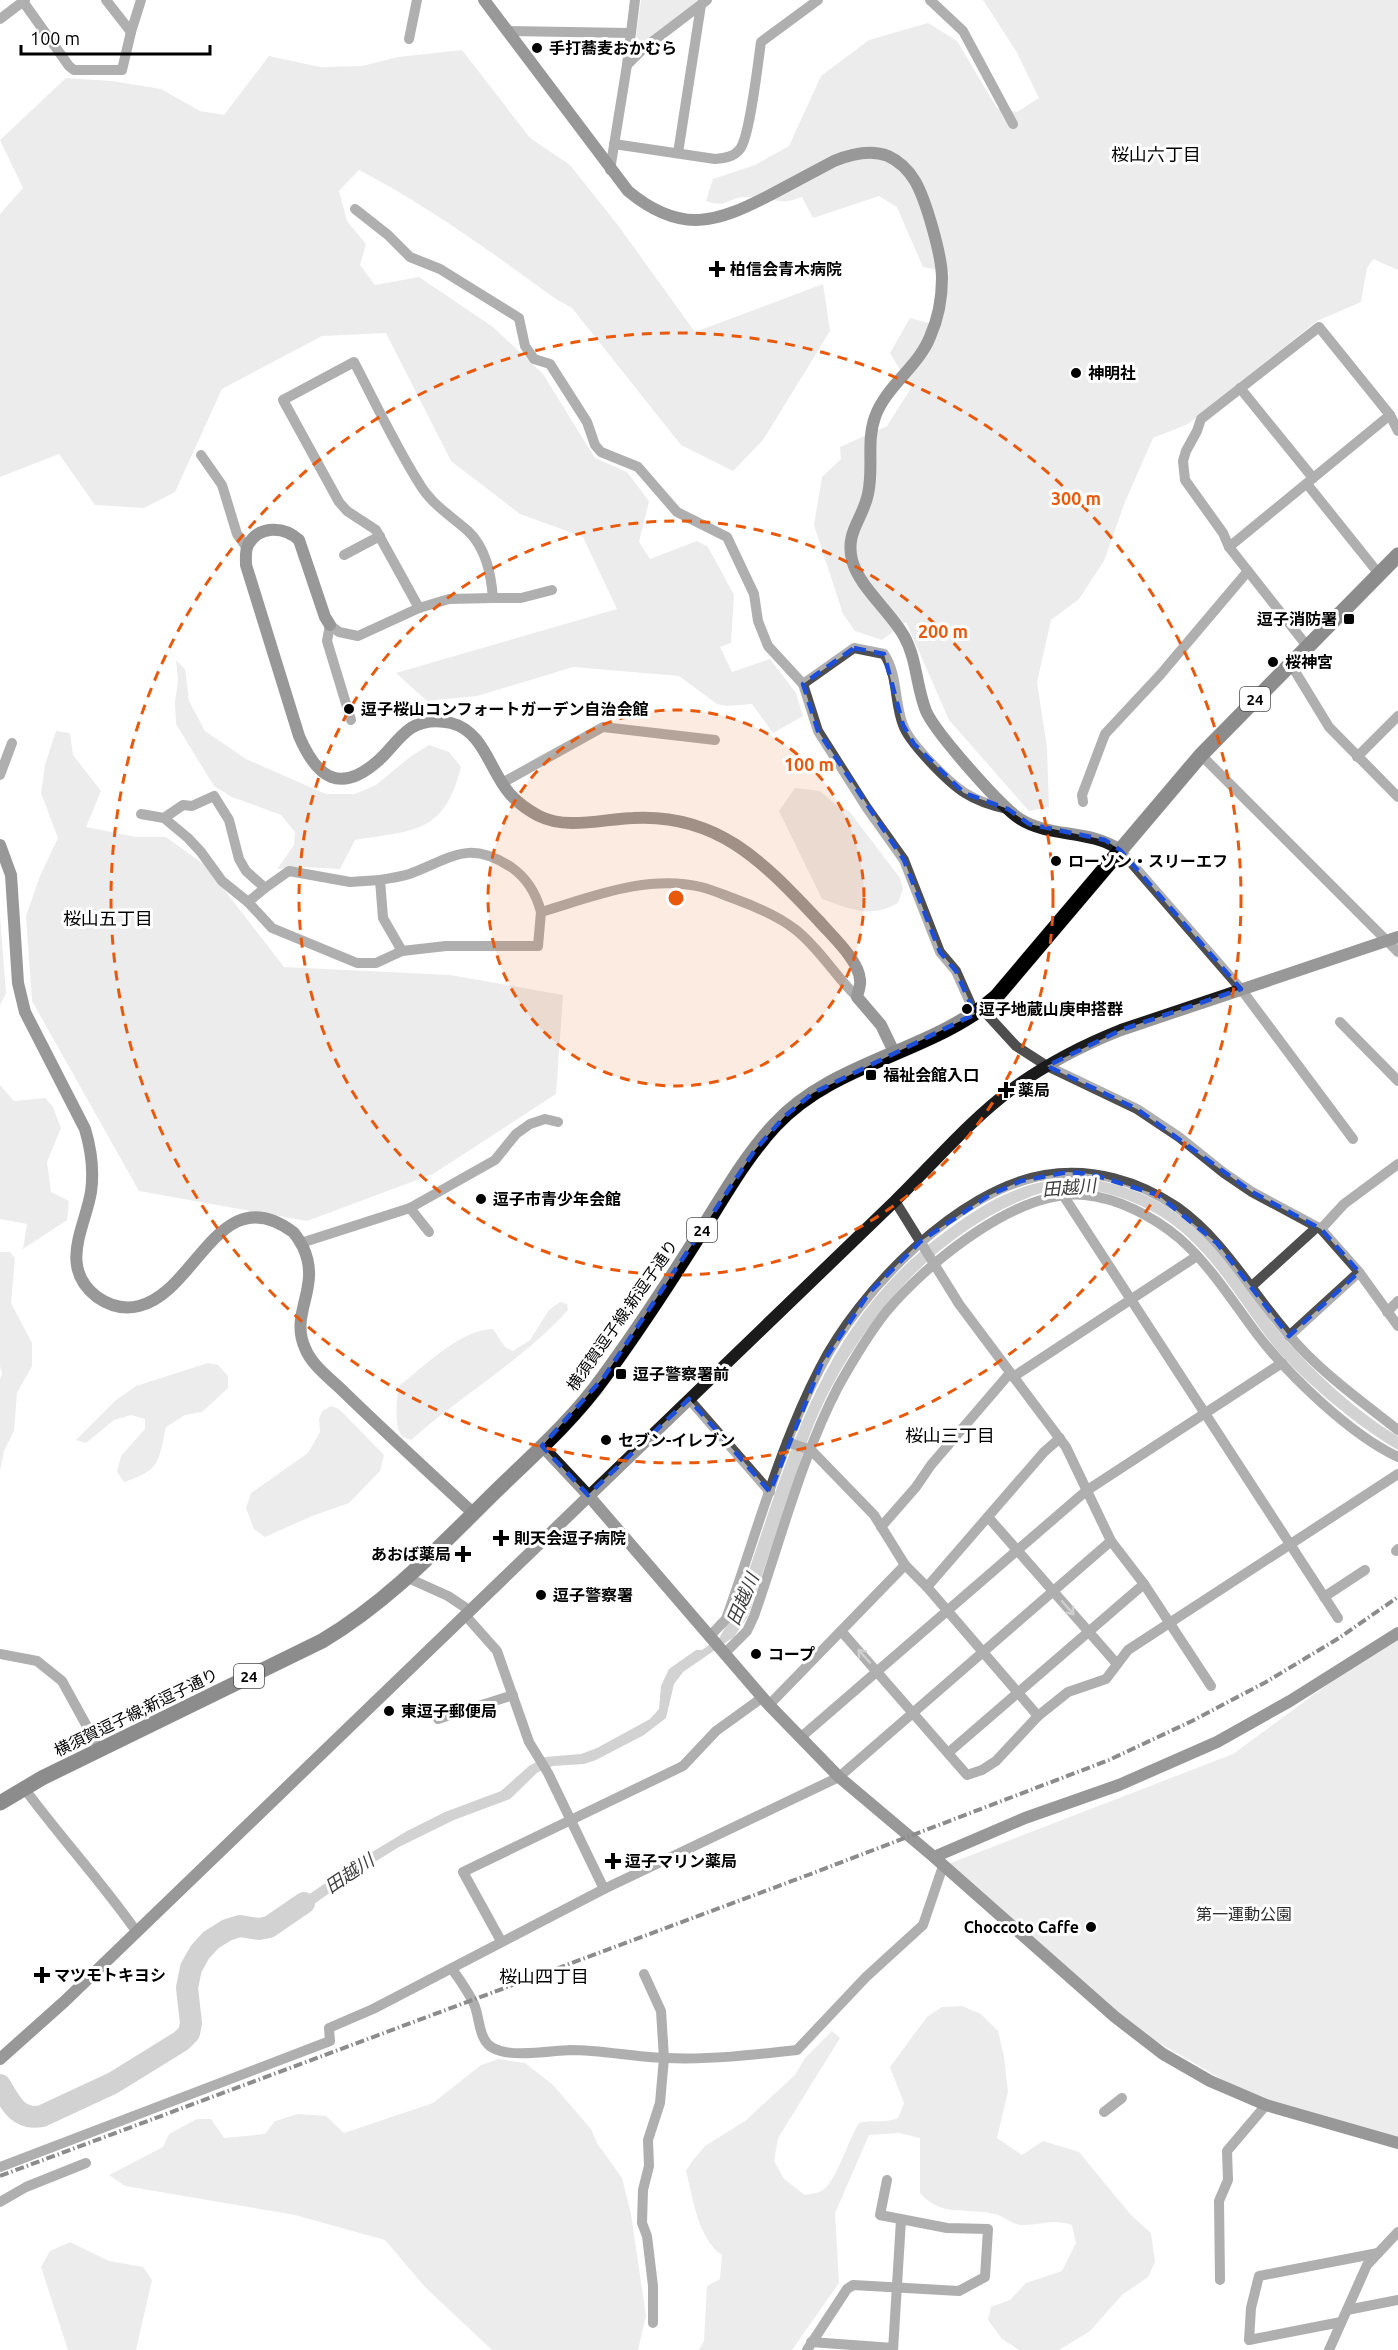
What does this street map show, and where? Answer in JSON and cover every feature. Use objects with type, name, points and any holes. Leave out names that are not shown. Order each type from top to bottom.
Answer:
[{"type":"main road","name":"横須賀逗子線;新逗子通り","points":[[0,1803],[24,1788],[322,1641],[372,1608],[408,1578],[573,1415],[604,1377],[732,1183],[774,1126],[813,1093],[946,1031],[978,1012],[1013,979],[1201,755],[1398,555]]},
{"type":"street","points":[[106,0],[131,32]]},
{"type":"street","points":[[0,19],[23,1],[74,70],[122,70],[141,0]]},
{"type":"street","points":[[409,39],[417,0]]},
{"type":"street","points":[[484,0],[610,170],[628,191],[642,203],[660,213],[681,219],[704,221],[729,216],[851,154],[871,153],[888,156],[904,167],[916,182],[940,258],[942,278],[940,305],[930,338],[915,363],[876,414],[870,433],[871,475],[868,496],[851,532],[852,562],[859,575],[903,633],[911,650],[921,695],[935,727],[1008,809],[1029,824],[1105,840],[1120,850],[1241,989],[1353,1139]]},
{"type":"street","points":[[610,170],[635,0]]},
{"type":"street","points":[[614,144],[726,158],[734,155],[745,140],[761,42],[818,0]]},
{"type":"street","points":[[930,0],[963,32],[1013,124]]},
{"type":"street","points":[[627,65],[644,48],[704,2]]},
{"type":"street","points":[[678,153],[704,2]]},
{"type":"street","points":[[507,31],[630,33]]},
{"type":"street","points":[[355,209],[388,235],[410,257],[440,269],[519,318],[525,346],[534,359],[550,364],[587,422],[595,445],[601,452],[638,466],[677,512],[727,537],[753,594],[758,621],[768,646],[803,684],[818,731],[867,808],[904,860],[940,952],[956,971],[978,1012],[1016,1046],[1047,1066],[1137,1109],[1179,1137],[1252,1192],[1319,1228],[1359,1272],[1398,1326]]},
{"type":"street","points":[[1307,646],[1229,547],[1223,533],[1185,480],[1186,451],[1201,419],[1319,327],[1390,415],[1398,431]]},
{"type":"street","points":[[419,608],[380,536],[369,523],[347,511],[339,502],[283,400],[354,362],[428,497],[469,532],[478,544],[492,578],[493,598]]},
{"type":"street","points":[[1240,387],[1379,574]]},
{"type":"street","points":[[1229,547],[1390,415]]},
{"type":"street","points":[[201,455],[222,486],[237,534],[247,548]]},
{"type":"street","points":[[552,590],[521,598],[449,599],[419,608],[358,636],[339,632],[330,625],[325,617],[299,540],[291,533],[271,529],[253,539],[247,548],[246,565],[299,736],[307,754],[320,771],[328,777],[340,780],[363,773],[380,760],[412,728],[425,723],[453,724],[475,738],[510,795],[525,808],[542,817],[562,823],[634,817],[660,818],[683,822],[727,838],[769,869],[842,946],[859,976],[857,997]]},
{"type":"street","points":[[344,555],[380,536]]},
{"type":"street","points":[[1083,802],[1082,795],[1105,734],[1160,675],[1248,571]]},
{"type":"street","points":[[330,625],[327,641],[351,720]]},
{"type":"street","points":[[803,684],[854,648],[884,654],[890,663],[903,725],[914,744],[964,793],[988,806],[1008,809]]},
{"type":"street","points":[[1290,663],[1329,727],[1398,797]]},
{"type":"street","points":[[1357,757],[1398,716]]},
{"type":"street","points":[[502,783],[603,727],[715,740]]},
{"type":"street","points":[[0,775],[12,743]]},
{"type":"street","points":[[1201,755],[1392,939],[1398,952]]},
{"type":"street","points":[[164,818],[183,805],[192,806],[214,796],[229,820],[239,859],[246,871],[266,888]]},
{"type":"street","points":[[141,813],[164,818],[201,852],[222,881],[248,902],[272,928],[357,963],[376,963],[402,951],[446,946],[537,946],[541,912],[538,898],[528,882],[497,859],[474,852],[458,854],[409,874],[380,880],[350,882],[289,871],[248,902]]},
{"type":"street","points":[[0,845],[11,875],[18,983],[25,1012],[86,1129],[90,1146],[91,1191],[75,1253],[80,1274],[89,1289],[105,1303],[116,1306],[126,1308],[147,1304],[170,1289],[216,1234],[232,1223],[249,1218],[267,1219],[295,1234],[309,1264],[310,1281],[300,1327],[306,1352],[360,1407],[473,1514]]},
{"type":"street","points":[[380,880],[383,918],[402,951]]},
{"type":"street","points":[[541,912],[624,887],[653,884],[701,887],[758,908],[798,931],[825,958],[839,979],[881,1025],[895,1054]]},
{"type":"street","points":[[0,2059],[65,2001],[994,1104],[1047,1066],[1121,1030],[1392,939]]},
{"type":"street","points":[[1340,1022],[1398,1081]]},
{"type":"street","points":[[301,1243],[410,1209],[495,1160],[516,1134],[530,1124],[545,1119],[558,1122]]},
{"type":"street","points":[[1252,1286],[1344,1204],[1398,1164]]},
{"type":"street","points":[[711,1636],[726,1619],[799,1411],[821,1365],[849,1320],[869,1293],[922,1243],[988,1196],[1021,1181],[1068,1172],[1100,1175],[1142,1187],[1167,1201],[1194,1220],[1233,1260],[1289,1336],[1319,1365],[1398,1430]]},
{"type":"street","points":[[1063,1195],[1338,1618]]},
{"type":"street","points":[[724,1652],[747,1631],[754,1616],[810,1449],[838,1387],[863,1346],[885,1314],[935,1262],[1002,1217],[1024,1206],[1063,1195],[1086,1195],[1108,1200],[1138,1212],[1163,1226],[1197,1256],[1282,1363],[1343,1420],[1371,1442],[1398,1457]]},
{"type":"street","points":[[895,1201],[959,1304],[1066,1447],[1111,1541],[1144,1584],[1211,1686]]},
{"type":"street","points":[[410,1209],[429,1233]]},
{"type":"street","points":[[881,1527],[1011,1375],[1197,1256]]},
{"type":"street","points":[[1289,1336],[1359,1272]]},
{"type":"street","points":[[1387,1312],[1398,1301]]},
{"type":"street","points":[[800,1738],[1086,1491],[1282,1363]]},
{"type":"street","points":[[689,1399],[770,1492]]},
{"type":"street","points":[[927,1587],[1044,1452],[1059,1438]]},
{"type":"street","points":[[788,1442],[810,1449],[874,1515],[905,1565],[927,1587],[1038,1716]]},
{"type":"street","points":[[542,1446],[588,1495],[766,1701],[839,1777],[939,1862],[1057,1968],[1149,2044],[1210,2082],[1266,2105],[1398,2143]]},
{"type":"street","points":[[842,1632],[967,1775],[982,1770],[996,1761],[1038,1716],[1068,1692],[1106,1679],[1128,1650],[1398,1474]]},
{"type":"street","points":[[988,1517],[1117,1664]]},
{"type":"street","points":[[0,2167],[330,2041],[329,2028],[373,2009],[604,1889],[839,1777],[1111,1541]]},
{"type":"street","points":[[501,1941],[463,1872],[683,1766],[716,1731],[766,1701],[842,1632],[905,1565]]},
{"type":"street","points":[[1324,1597],[1365,1570]]},
{"type":"street","points":[[408,1578],[448,1596],[467,1612],[497,1651],[526,1735],[536,1756],[548,1773],[604,1889]]},
{"type":"street","points":[[948,1753],[1144,1584]]},
{"type":"street","points":[[452,1969],[468,1991],[475,2006],[482,2035],[487,2044],[494,2049],[527,2054],[570,2050],[613,2052],[664,2058],[719,2058],[797,2050],[866,1977],[923,1924],[939,1862],[1025,1818],[1156,1770],[1216,1742],[1290,1701],[1398,1633]]},
{"type":"street","points":[[0,1654],[37,1661],[62,1682],[100,1750]]},
{"type":"street","points":[[438,1719],[513,1695]]},
{"type":"street","points":[[24,1788],[109,1891],[136,1931]]},
{"type":"street","points":[[644,1974],[661,2011],[664,2058],[660,2103],[648,2140],[649,2166],[643,2190],[642,2223],[648,2246],[653,2286],[653,2323]]},
{"type":"street","points":[[1104,2112],[1122,2098]]},
{"type":"street","points":[[1221,2280],[1219,2201],[1228,2180],[1227,2151],[1266,2105]]},
{"type":"street","points":[[0,2202],[26,2187],[86,2163]]},
{"type":"street","points":[[809,2346],[847,2289],[853,2285],[959,2291],[985,2277],[988,2229],[947,2228],[880,2215],[887,2180]]},
{"type":"street","points":[[809,2346],[893,2349],[902,2220]]},
{"type":"street","points":[[1329,2350],[1367,2265],[1398,2232]]},
{"type":"street","points":[[1341,2322],[1249,2340],[1251,2308],[1259,2276],[1378,2253]]},
{"type":"street","points":[[1347,2310],[1398,2300]]},
{"type":"highlighted area","points":[[854,648],[884,654],[903,725],[914,744],[964,793],[1008,809],[1029,824],[1105,840],[1120,850],[1241,989],[1121,1030],[1047,1066],[1137,1109],[1252,1192],[1321,1229],[1359,1272],[1289,1336],[1217,1243],[1158,1195],[1091,1174],[1068,1172],[1021,1181],[988,1196],[921,1241],[869,1293],[821,1365],[770,1492],[689,1399],[588,1495],[542,1446],[604,1377],[755,1150],[785,1116],[813,1093],[975,1014],[956,971],[940,952],[904,860],[818,731],[803,684]]},
{"type":"green space","points":[[641,0],[699,0],[642,44],[636,36]]},
{"type":"green space","points":[[983,0],[1398,0],[1398,270],[1373,259],[1367,268],[1361,302],[1317,321],[1188,424],[1153,438],[1125,502],[1104,561],[1079,599],[1051,620],[1037,682],[1047,748],[1049,807],[1029,811],[949,720],[906,622],[882,640],[855,631],[843,614],[814,525],[822,477],[841,459],[840,447],[887,426],[911,388],[890,353],[910,318],[939,326],[949,272],[923,267],[897,207],[879,196],[813,218],[802,197],[780,201],[746,197],[719,204],[706,201],[713,179],[755,165],[789,146],[821,76],[869,40],[928,23],[957,41],[997,108],[1017,112],[1039,98],[1016,51]]},
{"type":"green space","points":[[462,50],[530,138],[570,165],[617,224],[695,332],[823,284],[830,331],[763,440],[733,471],[681,445],[572,308],[435,215],[359,170],[339,191],[347,221],[366,244],[360,265],[375,285],[419,277],[493,327],[543,374],[595,458],[627,472],[649,501],[639,542],[650,559],[697,541],[708,547],[734,595],[731,643],[720,647],[732,672],[770,659],[796,693],[803,716],[773,733],[752,704],[727,706],[717,704],[679,676],[573,667],[477,696],[427,701],[396,673],[617,609],[583,537],[520,514],[451,461],[386,333],[322,336],[222,389],[175,492],[144,508],[95,505],[59,454],[0,477],[0,214],[23,188],[0,140],[66,78],[112,81],[161,89],[200,111],[224,115],[269,56],[320,67],[362,66],[398,57]]},
{"type":"green space","points":[[176,660],[185,669],[189,701],[205,731],[246,759],[326,794],[355,794],[376,785],[410,757],[429,745],[449,752],[461,767],[446,805],[436,817],[424,825],[394,834],[355,840],[340,869],[302,867],[277,869],[294,845],[295,832],[281,815],[232,797],[214,786],[176,724],[175,702],[178,681]]},
{"type":"green space","points":[[56,731],[70,733],[73,755],[101,791],[86,827],[136,837],[166,837],[206,866],[284,967],[450,975],[563,995],[556,1094],[433,1174],[307,1221],[139,1191],[32,1001],[26,916],[40,876],[58,838],[41,793],[45,765]]},
{"type":"green space","points":[[795,788],[820,791],[836,805],[849,811],[900,878],[903,889],[898,903],[878,911],[860,911],[822,899],[779,811]]},
{"type":"green space","points":[[0,916],[6,993],[0,1005]]},
{"type":"green space","points":[[0,1085],[14,1101],[45,1098],[53,1107],[61,1128],[47,1162],[51,1192],[69,1201],[67,1220],[23,1249],[27,1224],[0,1219]]},
{"type":"green space","points":[[0,1252],[10,1252],[15,1258],[11,1303],[32,1343],[32,1366],[17,1393],[14,1431],[4,1451],[0,1471],[0,1379],[2,1374],[0,1366]]},
{"type":"green space","points":[[560,1302],[567,1304],[568,1310],[512,1361],[411,1440],[401,1435],[397,1415],[400,1385],[456,1342],[481,1331],[493,1329],[505,1347],[513,1351],[530,1340],[549,1310]]},
{"type":"green space","points":[[208,1363],[218,1365],[228,1376],[228,1388],[202,1412],[185,1415],[166,1427],[159,1457],[151,1469],[145,1473],[124,1482],[117,1472],[121,1456],[145,1429],[145,1419],[131,1415],[114,1420],[86,1443],[76,1440],[116,1400],[136,1386]]},
{"type":"green space","points":[[331,1406],[339,1409],[384,1455],[380,1471],[349,1503],[312,1516],[265,1537],[254,1529],[246,1508],[251,1493],[308,1453],[320,1432],[319,1419],[322,1411]]},
{"type":"green space","name":"第一運動公園","points":[[1398,1633],[1398,2143],[1266,2105],[1115,2017],[943,1866],[1233,1754]]},
{"type":"green space","points":[[962,2006],[981,2014],[998,2031],[1008,2092],[997,2138],[1022,2155],[1043,2141],[1079,2152],[1131,2215],[1151,2233],[1155,2262],[1148,2277],[1122,2295],[1090,2331],[1059,2350],[1019,2350],[1002,2339],[988,2320],[991,2307],[1010,2300],[1026,2283],[1062,2271],[1076,2243],[1072,2225],[1052,2222],[1021,2225],[995,2214],[936,2206],[920,2193],[920,2138],[899,2133],[869,2135],[835,2213],[839,2283],[792,2350],[699,2350],[704,2341],[707,2286],[720,2279],[722,2255],[707,2239],[694,2205],[686,2171],[693,2160],[705,2146],[745,2121],[795,2075],[805,2058],[832,2031],[840,2038],[778,2138],[774,2161],[784,2179],[805,2195],[821,2191],[833,2178],[859,2123],[898,2118],[904,2103],[890,2067],[927,2017],[942,2007]]},
{"type":"green space","points":[[499,2059],[525,2063],[553,2085],[591,2129],[597,2143],[622,2178],[631,2214],[646,2316],[638,2350],[492,2350],[425,2287],[385,2240],[295,2215],[125,2186],[109,2175],[163,2147],[169,2134],[197,2119],[211,2119],[224,2138],[265,2134],[275,2121],[298,2114],[326,2116],[344,2133],[433,2103],[481,2065]]},
{"type":"green space","points":[[70,2242],[109,2261],[143,2267],[152,2280],[136,2350],[68,2350],[41,2267],[50,2251]]},
{"type":"water","points":[[1069,1177],[1122,1186],[1166,1206],[1186,1221],[1222,1256],[1273,1324],[1303,1358],[1350,1402],[1398,1436],[1398,1450],[1348,1416],[1298,1372],[1272,1344],[1204,1254],[1166,1220],[1126,1200],[1098,1191],[1057,1189],[1024,1199],[986,1218],[929,1260],[903,1285],[859,1342],[840,1372],[813,1428],[748,1616],[734,1637],[683,1672],[674,1684],[666,1718],[644,1735],[596,1760],[584,1764],[553,1766],[538,1772],[510,1799],[454,1820],[399,1847],[362,1870],[283,1926],[279,1915],[362,1858],[407,1831],[445,1812],[501,1791],[529,1766],[545,1757],[581,1754],[597,1748],[650,1719],[659,1709],[661,1686],[669,1669],[720,1637],[737,1605],[791,1449],[812,1400],[836,1353],[866,1309],[902,1268],[975,1210],[1018,1189]]},
{"type":"waterway","name":"田越川","points":[[0,2085],[16,2109],[27,2116],[34,2117],[42,2116],[113,2083],[181,2041],[189,2033],[191,2023],[187,1988],[191,1968],[200,1952],[211,1940],[227,1930],[240,1926],[259,1929],[269,1927],[304,1903]]},
{"type":"railway","points":[[0,2176],[808,1875],[1109,1760],[1192,1721],[1266,1682],[1339,1638],[1398,1597]]},
{"type":"place","name":"手打蕎麦おかむら","points":[[537,48]]},
{"type":"place","name":"柏信会青木病院","points":[[717,269]]},
{"type":"place","name":"神明社","points":[[1076,373]]},
{"type":"place","name":"逗子消防署","points":[[1349,619]]},
{"type":"place","name":"桜神宮","points":[[1273,662]]},
{"type":"place","name":"逗子桜山コンフォートガーデン自治会館","points":[[349,709]]},
{"type":"place","name":"ローソン・スリーエフ","points":[[1056,861]]},
{"type":"place","name":"逗子地蔵山庚申搭群","points":[[967,1009]]},
{"type":"place","name":"福祉会館入口","points":[[871,1075]]},
{"type":"place","name":"薬局","points":[[1006,1090]]},
{"type":"place","name":"逗子市青少年会館","points":[[481,1199]]},
{"type":"place","name":"逗子警察署前","points":[[621,1374]]},
{"type":"place","name":"セブン-イレブン","points":[[606,1440]]},
{"type":"place","name":"則天会逗子病院","points":[[501,1538]]},
{"type":"place","name":"あおば薬局","points":[[463,1554]]},
{"type":"place","name":"逗子警察署","points":[[541,1595]]},
{"type":"place","name":"コープ","points":[[756,1654]]},
{"type":"place","name":"東逗子郵便局","points":[[389,1711]]},
{"type":"place","name":"逗子マリン薬局","points":[[613,1861]]},
{"type":"place","name":"Choccoto Caffe","points":[[1091,1927]]},
{"type":"place","name":"マツモトキヨシ","points":[[42,1975]]},
{"type":"district","name":"桜山六丁目","points":[[1156,154]]},
{"type":"district","name":"桜山五丁目","points":[[108,918]]},
{"type":"district","name":"桜山三丁目","points":[[950,1435]]},
{"type":"district","name":"桜山四丁目","points":[[544,1976]]}]
